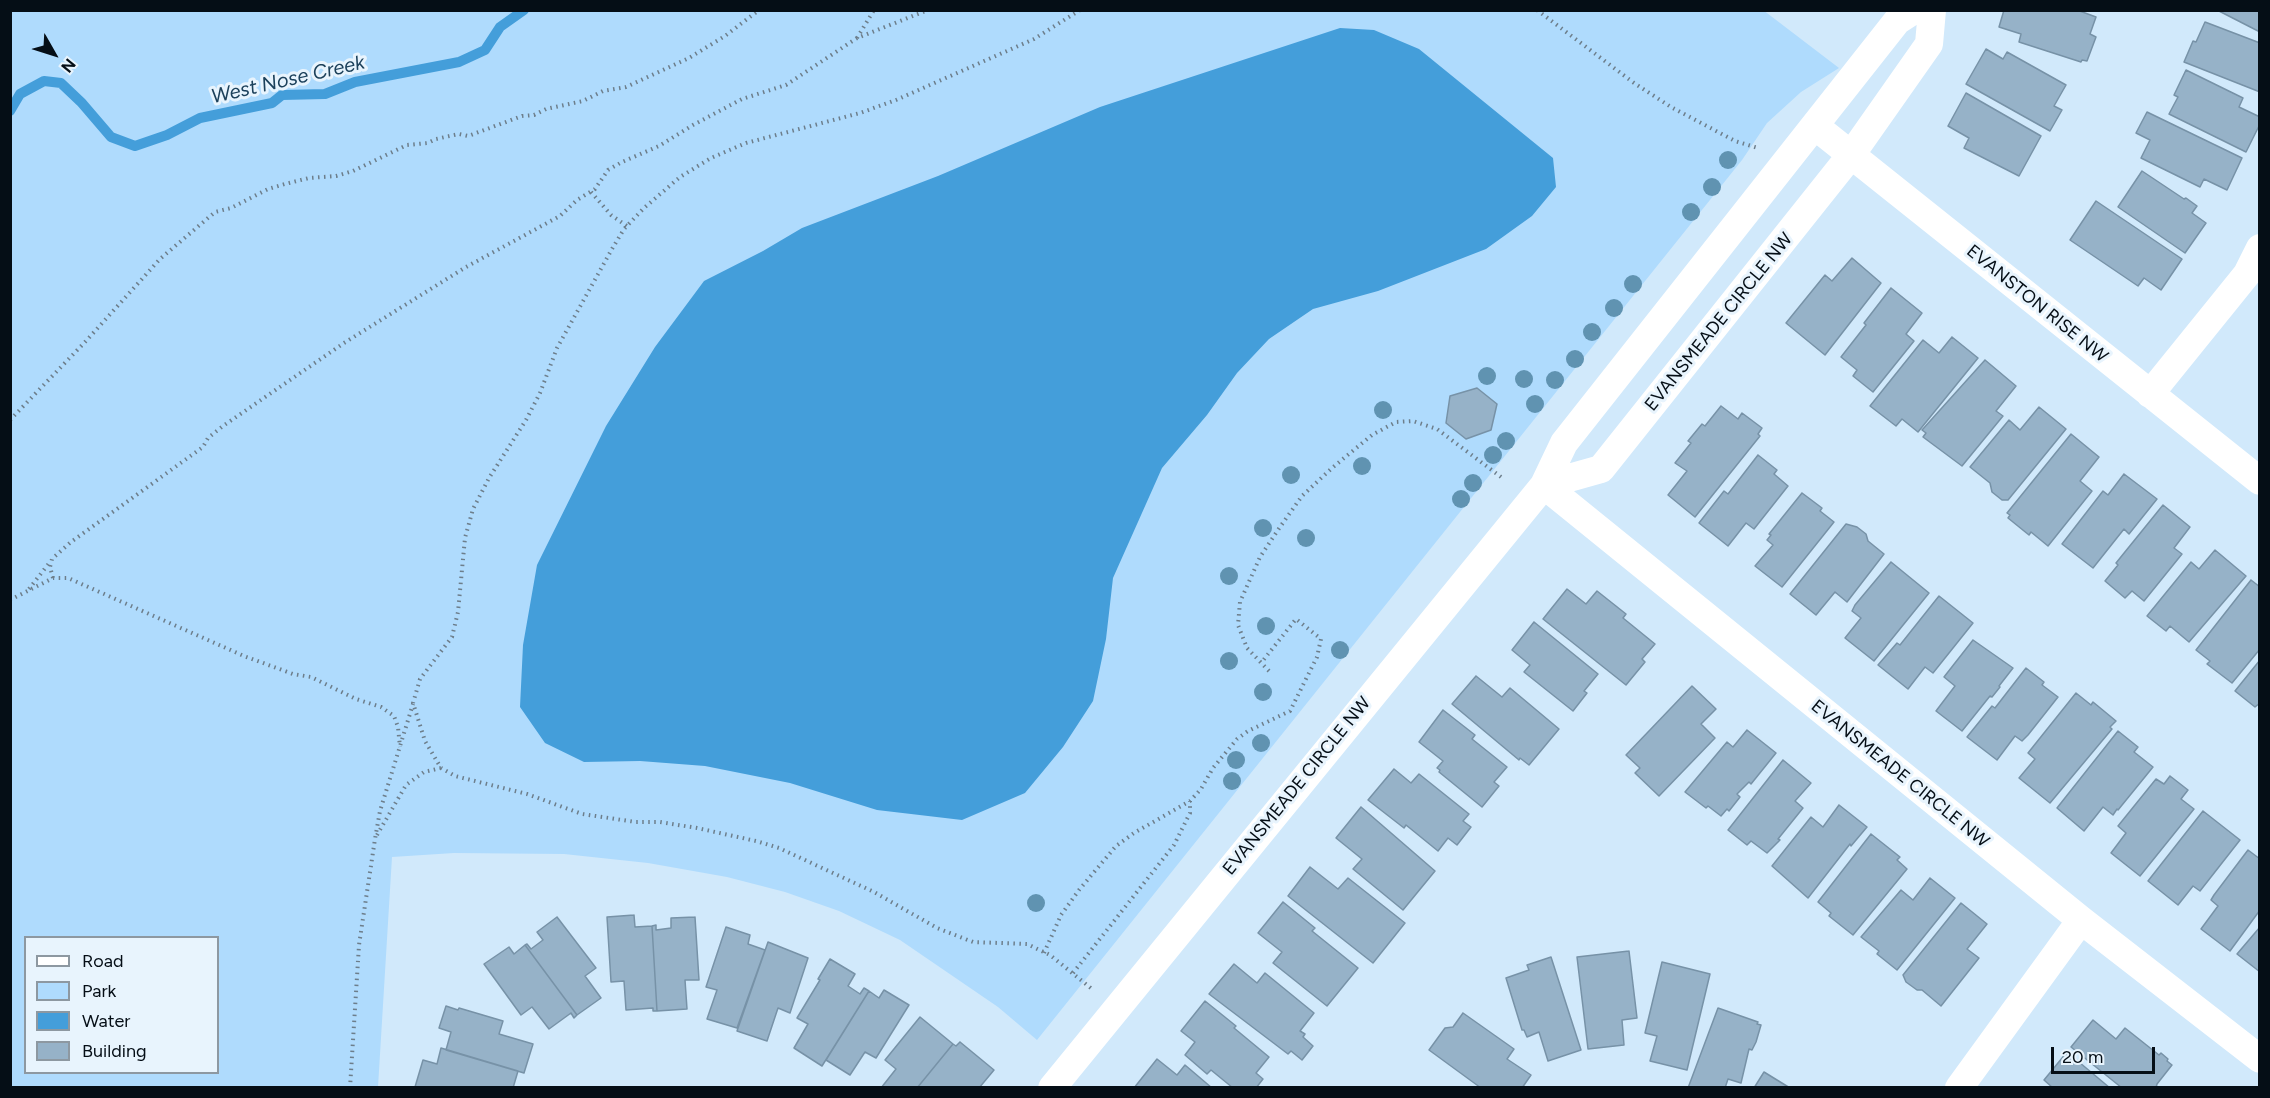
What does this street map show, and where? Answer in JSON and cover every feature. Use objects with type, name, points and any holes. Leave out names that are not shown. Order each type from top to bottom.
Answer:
[{"type":"street","name":"EVANSMEADE CIRCLE NW","points":[[1052,1088],[1544,485],[1564,442],[1897,21],[1914,10]]},
{"type":"street","name":"EVANSMEADE CIRCLE NW","points":[[1544,485],[1601,469],[1851,155],[1929,44],[1932,10]]},
{"type":"street","name":"EVANSTON RISE NW","points":[[1815,126],[2259,481]]},
{"type":"street","points":[[2150,394],[2247,274],[2259,248]]},
{"type":"street","name":"EVANSMEADE CIRCLE NW","points":[[1544,485],[2081,920],[2259,1059]]},
{"type":"street","points":[[1959,1088],[2081,920]]},
{"type":"path","points":[[10,420],[107,319],[154,266],[215,212],[231,208],[268,189],[309,178],[336,176],[353,171],[407,145],[428,143],[459,134],[468,136],[522,116],[534,115],[546,109],[583,101],[603,91],[626,87],[689,58],[726,36],[759,10]]},
{"type":"path","points":[[857,38],[874,10]]},
{"type":"path","points":[[27,591],[52,559],[71,542],[203,447],[208,438],[223,426],[305,369],[466,267],[548,224],[591,192],[608,170],[659,146],[742,99],[786,85],[857,38],[928,10]]},
{"type":"path","points":[[350,1088],[359,945],[380,811],[420,679],[452,637],[458,612],[465,538],[474,509],[489,478],[526,420],[540,393],[557,348],[627,226],[680,177],[711,158],[746,143],[851,116],[896,100],[1034,39],[1080,10]]},
{"type":"path","points":[[1538,10],[1634,83],[1671,107],[1735,141],[1759,148]]},
{"type":"path","points":[[591,192],[610,215],[627,226]]},
{"type":"path","points":[[1269,671],[1247,648],[1238,625],[1240,602],[1260,557],[1302,496],[1332,468],[1372,435],[1396,422],[1413,421],[1437,429],[1501,477]]},
{"type":"path","points":[[52,559],[50,567],[53,578]]},
{"type":"path","points":[[10,600],[53,578],[68,578],[244,656],[292,674],[311,677],[356,699],[381,707],[394,716],[400,747]]},
{"type":"path","points":[[1044,953],[1061,915],[1116,846],[1190,801],[1202,789],[1214,768],[1237,739],[1290,711],[1317,657],[1321,639],[1296,619],[1262,663]]},
{"type":"path","points":[[413,704],[425,741],[441,768],[470,781],[527,794],[582,814],[636,822],[660,822],[756,841],[822,867],[874,892],[937,928],[973,942],[1027,944],[1073,973],[1092,989]]},
{"type":"path","points":[[375,839],[406,784],[424,772],[441,768]]},
{"type":"path","points":[[1073,973],[1174,845],[1190,813],[1190,801]]},
{"type":"green space","points":[[1763,10],[1839,68],[1801,92],[1767,123],[1742,160],[1037,1040],[998,1007],[900,940],[839,911],[785,892],[727,877],[648,863],[564,854],[454,853],[392,857],[378,1087],[11,1088],[10,11]]},
{"type":"water","points":[[1340,28],[1374,30],[1419,49],[1553,158],[1556,187],[1532,216],[1486,249],[1378,291],[1313,309],[1269,339],[1237,373],[1207,415],[1162,468],[1113,578],[1106,639],[1093,701],[1063,747],[1025,793],[962,820],[877,810],[790,783],[705,766],[640,761],[584,762],[545,743],[520,707],[523,645],[537,565],[606,426],[655,347],[704,281],[802,228],[938,176],[1100,107]]},
{"type":"building","points":[[2004,10],[2077,10],[2096,17],[2090,34],[2096,37],[2087,61],[2082,60],[2081,62],[2019,42],[2021,34],[1999,27]]},
{"type":"building","points":[[2217,10],[2260,10],[2260,32]]},
{"type":"building","points":[[2205,22],[2260,43],[2260,92],[2184,62]]},
{"type":"building","points":[[1986,49],[2003,59],[2007,52],[2066,85],[2054,106],[2062,110],[2050,131],[1966,84]]},
{"type":"building","points":[[2186,70],[2243,98],[2239,107],[2260,117],[2260,124],[2246,152],[2169,114],[2178,97],[2174,95]]},
{"type":"building","points":[[1966,93],[2041,136],[2019,176],[1964,148],[1969,138],[1948,126]]},
{"type":"building","points":[[2147,112],[2242,158],[2227,190],[2204,179],[2200,187],[2141,158],[2150,140],[2136,133]]},
{"type":"building","points":[[2142,171],[2197,206],[2192,213],[2206,223],[2185,253],[2118,207]]},
{"type":"building","points":[[2096,201],[2182,259],[2161,290],[2144,278],[2138,286],[2070,240]]},
{"type":"building","points":[[1852,258],[1881,283],[1825,355],[1786,323],[1825,275],[1832,281]]},
{"type":"building","points":[[1891,288],[1922,313],[1906,334],[1914,341],[1873,392],[1853,376],[1857,370],[1841,357]]},
{"type":"building","points":[[1952,337],[1978,358],[1918,432],[1902,419],[1896,426],[1870,406],[1923,340],[1939,353]]},
{"type":"building","points":[[1985,360],[2016,386],[1996,411],[2003,416],[1962,466],[1923,437],[1926,433],[1922,430]]},
{"type":"building","points":[[1477,388],[1497,404],[1491,430],[1466,439],[1446,423],[1450,396]]},
{"type":"building","points":[[1721,406],[1738,419],[1742,413],[1762,428],[1758,434],[1760,436],[1695,517],[1668,495],[1687,471],[1675,463],[1691,443],[1688,441],[1702,424],[1705,426]]},
{"type":"building","points":[[2039,407],[2066,429],[2008,500],[2002,500],[1992,492],[1990,483],[1970,467],[2009,420],[2020,430]]},
{"type":"building","points":[[2071,434],[2099,457],[2080,481],[2092,491],[2048,546],[2031,532],[2029,535],[2008,518],[2010,515],[2007,513]]},
{"type":"building","points":[[1758,455],[1777,470],[1774,474],[1788,486],[1754,529],[1746,523],[1728,546],[1699,523],[1724,491],[1728,494]]},
{"type":"building","points":[[2124,474],[2157,499],[2129,534],[2124,529],[2093,568],[2062,544],[2103,491],[2108,495]]},
{"type":"building","points":[[1802,493],[1822,508],[1820,511],[1834,522],[1782,587],[1755,566],[1773,545],[1767,540],[1771,535],[1769,534]]},
{"type":"building","points":[[2163,505],[2190,527],[2174,548],[2182,554],[2144,601],[2132,591],[2125,598],[2105,581],[2118,565],[2116,563]]},
{"type":"building","points":[[1846,524],[1857,527],[1866,534],[1868,541],[1884,554],[1847,602],[1835,592],[1816,615],[1790,594]]},
{"type":"building","points":[[2215,550],[2246,576],[2189,642],[2170,626],[2166,631],[2147,616],[2191,562],[2199,569]]},
{"type":"building","points":[[1891,562],[1929,593],[1874,661],[1845,638],[1861,618],[1852,611],[1855,605]]},
{"type":"building","points":[[2251,580],[2260,587],[2260,649],[2232,683],[2207,664],[2210,661],[2196,650]]},
{"type":"building","points":[[1567,589],[1586,604],[1597,591],[1626,614],[1623,618],[1655,644],[1642,659],[1645,662],[1626,685],[1543,619]]},
{"type":"building","points":[[1939,596],[1973,623],[1933,673],[1925,667],[1908,689],[1878,665],[1897,643],[1900,645]]},
{"type":"building","points":[[1534,622],[1598,674],[1584,691],[1587,693],[1573,711],[1524,672],[1530,665],[1512,650]]},
{"type":"building","points":[[1973,640],[2013,668],[1992,697],[1990,696],[1962,731],[1936,711],[1955,686],[1944,677]]},
{"type":"building","points":[[2260,660],[2260,703],[2255,707],[2235,691]]},
{"type":"building","points":[[2026,668],[2044,682],[2042,685],[2058,697],[2028,735],[2022,741],[2015,736],[1997,760],[1967,737],[1992,706],[1995,708]]},
{"type":"building","points":[[1476,676],[1502,697],[1510,688],[1559,729],[1529,765],[1520,758],[1519,760],[1452,704]]},
{"type":"building","points":[[1692,686],[1716,709],[1701,724],[1715,738],[1659,796],[1635,773],[1640,768],[1626,755]]},
{"type":"building","points":[[2076,693],[2091,705],[2093,702],[2116,721],[2110,727],[2112,729],[2050,803],[2019,778],[2035,759],[2028,753]]},
{"type":"building","points":[[1443,710],[1475,735],[1472,739],[1507,767],[1494,782],[1499,786],[1482,807],[1439,772],[1437,768],[1443,761],[1419,742]]},
{"type":"building","points":[[1747,730],[1776,753],[1751,784],[1749,782],[1737,794],[1740,797],[1729,811],[1727,809],[1721,816],[1685,792],[1727,742],[1733,747]]},
{"type":"building","points":[[2118,731],[2138,747],[2134,752],[2153,767],[2113,815],[2103,807],[2084,831],[2057,808]]},
{"type":"building","points":[[1783,760],[1811,783],[1795,801],[1803,808],[1778,839],[1780,840],[1767,853],[1751,841],[1747,845],[1728,830]]},
{"type":"building","points":[[1394,769],[1411,783],[1419,774],[1469,814],[1463,821],[1471,827],[1457,845],[1448,838],[1438,851],[1406,825],[1404,828],[1368,800]]},
{"type":"building","points":[[2170,776],[2188,790],[2181,799],[2194,809],[2140,876],[2111,853],[2126,833],[2118,826],[2156,779],[2164,784]]},
{"type":"building","points":[[1839,805],[1867,827],[1851,846],[1850,844],[1808,898],[1772,866],[1811,817],[1823,827]]},
{"type":"building","points":[[1361,807],[1435,871],[1403,910],[1353,869],[1362,859],[1336,838]]},
{"type":"building","points":[[2203,811],[2240,840],[2200,891],[2193,886],[2178,905],[2148,881]]},
{"type":"building","points":[[1871,834],[1900,857],[1897,860],[1907,869],[1853,935],[1829,916],[1831,913],[1818,902]]},
{"type":"building","points":[[2248,850],[2260,859],[2260,910],[2230,951],[2201,929],[2218,906],[2211,900]]},
{"type":"building","points":[[1310,867],[1338,889],[1348,878],[1405,923],[1373,963],[1288,896]]},
{"type":"building","points":[[1930,878],[1955,898],[1897,970],[1877,954],[1879,951],[1861,937],[1901,890],[1913,900]]},
{"type":"building","points":[[1283,902],[1315,928],[1312,931],[1358,968],[1327,1006],[1273,963],[1282,952],[1258,933]]},
{"type":"building","points":[[1961,903],[1987,924],[1967,949],[1979,958],[1941,1006],[1922,990],[1917,990],[1906,982],[1903,975]]},
{"type":"building","points":[[634,915],[635,927],[652,926],[657,1011],[653,1011],[653,1008],[626,1010],[624,981],[611,982],[607,917]]},
{"type":"building","points":[[557,917],[596,968],[585,976],[601,998],[577,1015],[525,945],[527,944],[531,949],[543,940],[537,932]]},
{"type":"building","points":[[695,917],[699,980],[685,980],[687,1009],[657,1011],[652,926],[656,925],[656,930],[671,928],[671,918]]},
{"type":"building","points":[[726,927],[750,935],[748,944],[765,950],[737,1028],[707,1019],[717,990],[706,987]]},
{"type":"building","points":[[2260,927],[2260,972],[2237,954]]},
{"type":"building","points":[[768,942],[808,958],[790,1013],[778,1008],[767,1041],[737,1031]]},
{"type":"building","points":[[525,945],[577,1015],[574,1018],[571,1013],[549,1029],[532,1007],[521,1015],[484,964],[509,947],[514,954]]},
{"type":"building","points":[[1629,951],[1637,1018],[1622,1020],[1624,1045],[1588,1049],[1577,957]]},
{"type":"building","points":[[1551,957],[1581,1050],[1548,1061],[1539,1032],[1527,1037],[1522,1030],[1506,978],[1529,970],[1527,965]]},
{"type":"building","points":[[830,959],[855,974],[848,986],[860,994],[864,988],[869,991],[822,1066],[794,1048],[808,1024],[797,1018]]},
{"type":"building","points":[[1662,962],[1710,974],[1687,1070],[1650,1061],[1657,1036],[1645,1033]]},
{"type":"building","points":[[1234,964],[1257,983],[1265,973],[1314,1013],[1300,1031],[1305,1034],[1303,1037],[1313,1046],[1302,1060],[1291,1051],[1288,1054],[1209,994]]},
{"type":"building","points":[[884,990],[909,1005],[876,1058],[865,1052],[850,1075],[826,1060],[869,991],[879,998]]},
{"type":"building","points":[[1205,1001],[1269,1057],[1256,1073],[1263,1079],[1256,1088],[1233,1088],[1211,1070],[1207,1074],[1185,1055],[1195,1042],[1181,1031]]},
{"type":"building","points":[[446,1006],[503,1021],[499,1034],[533,1044],[524,1073],[446,1050],[451,1032],[439,1028]]},
{"type":"building","points":[[1718,1008],[1761,1025],[1752,1050],[1749,1049],[1741,1083],[1728,1079],[1725,1088],[1688,1088]]},
{"type":"building","points":[[1463,1013],[1514,1049],[1507,1059],[1531,1075],[1522,1088],[1481,1088],[1429,1050],[1445,1028],[1453,1027]]},
{"type":"building","points":[[920,1017],[953,1044],[917,1088],[881,1088],[896,1069],[885,1060]]},
{"type":"building","points":[[2093,1020],[2116,1039],[2125,1028],[2159,1055],[2161,1053],[2168,1059],[2167,1061],[2172,1065],[2156,1088],[2122,1088],[2071,1047]]},
{"type":"building","points":[[960,1042],[994,1070],[979,1088],[917,1088],[953,1044],[956,1046]]},
{"type":"building","points":[[441,1048],[518,1071],[513,1088],[415,1087],[423,1060],[437,1064]]},
{"type":"building","points":[[2067,1052],[2110,1088],[2053,1088],[2044,1080]]},
{"type":"building","points":[[1157,1059],[1177,1075],[1185,1065],[1212,1088],[1134,1088]]},
{"type":"building","points":[[1764,1072],[1790,1088],[1754,1088]]},
{"type":"waterway","name":"West Nose Creek","points":[[10,111],[20,94],[44,81],[61,83],[111,137],[135,146],[167,135],[200,118],[272,103],[282,95],[325,94],[355,82],[459,62],[485,50],[500,27],[524,10]]}]
